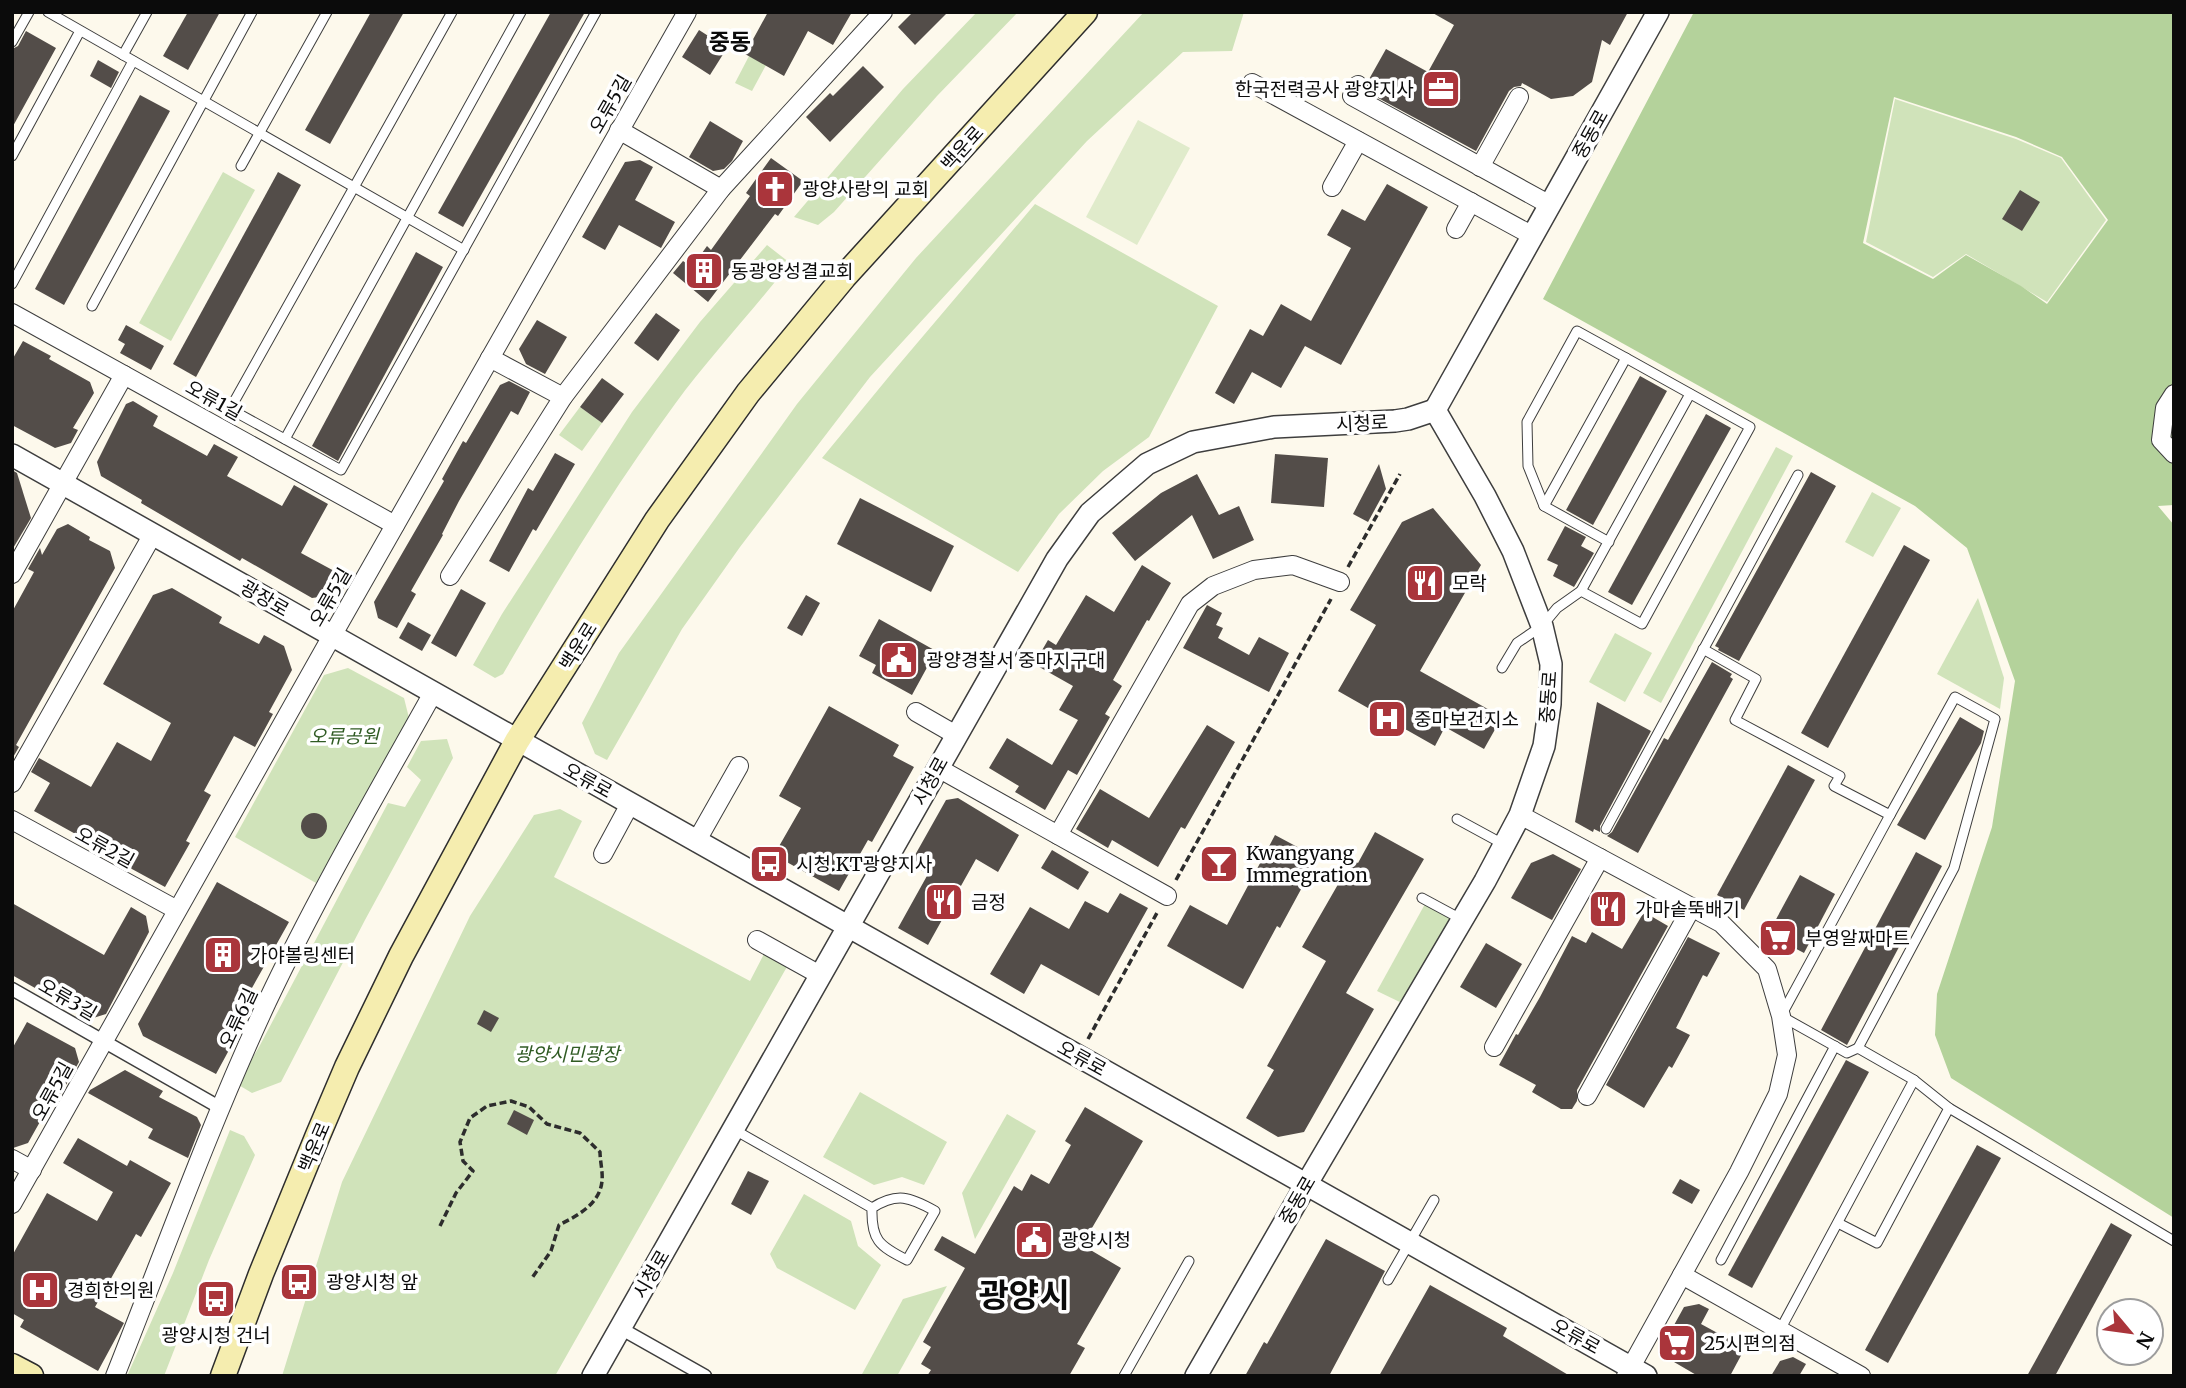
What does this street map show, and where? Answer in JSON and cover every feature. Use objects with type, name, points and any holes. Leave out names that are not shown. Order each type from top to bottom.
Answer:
[{"type":"main road","name":"백운로","points":[[223,1376],[261,1274],[347,1067],[401,956],[517,741],[657,520],[748,393],[844,277],[1085,12]]},
{"type":"main road","points":[[12,1366],[31,1376]]},
{"type":"street","name":"오류5길","points":[[12,1204],[687,12]]},
{"type":"street","points":[[450,576],[563,397],[721,188],[883,12]]},
{"type":"street","name":"중동로","points":[[1196,1376],[1504,845],[1520,815],[1544,746],[1550,704],[1551,664],[1542,626],[1513,551],[1436,410],[1658,12]]},
{"type":"street","points":[[1252,83],[1533,236]]},
{"type":"street","points":[[1358,85],[1352,96],[1550,205]]},
{"type":"street","points":[[1480,167],[1519,97]]},
{"type":"street","points":[[619,130],[721,188]]},
{"type":"street","points":[[1332,187],[1358,141]]},
{"type":"street","points":[[1457,229],[1471,202]]},
{"type":"street","name":"오류1길","points":[[12,313],[395,525]]},
{"type":"street","points":[[490,358],[563,397]]},
{"type":"street","points":[[12,574],[124,375]]},
{"type":"street","points":[[2174,394],[2165,408],[2161,440],[2174,454]]},
{"type":"street","name":"시청로","points":[[593,1376],[956,734],[1057,559],[1090,513],[1146,464],[1193,442],[1274,428],[1395,421],[1436,410]]},
{"type":"street","name":"광장로","points":[[12,455],[517,741]]},
{"type":"street","points":[[12,783],[153,534]]},
{"type":"street","points":[[1058,835],[1190,604],[1213,586],[1254,570],[1293,565],[1340,582]]},
{"type":"street","name":"오류6길","points":[[115,1376],[219,1107],[268,1000],[345,850],[433,693]]},
{"type":"street","points":[[916,712],[956,734]]},
{"type":"street","name":"오류로","points":[[517,741],[1409,1242],[1635,1373]]},
{"type":"street","points":[[696,842],[738,766]]},
{"type":"street","points":[[938,768],[1167,896]]},
{"type":"street","points":[[603,854],[630,804]]},
{"type":"street","points":[[1520,815],[1721,923],[1767,969],[1781,1016],[1787,1055],[1778,1094],[1682,1275],[1635,1373]]},
{"type":"street","name":"오류2길","points":[[12,820],[177,910]]},
{"type":"street","points":[[1494,1047],[1600,858]]},
{"type":"street","points":[[1587,1096],[1692,907]]},
{"type":"street","points":[[757,940],[820,975]]},
{"type":"street","name":"오류3길","points":[[12,989],[219,1107]]},
{"type":"street","points":[[12,1159],[32,1170]]},
{"type":"street","points":[[1682,1275],[1861,1376]]},
{"type":"street","points":[[620,1328],[705,1376]]},
{"type":"lane","points":[[12,42],[29,12]]},
{"type":"lane","points":[[48,12],[62,16],[80,30],[133,61],[464,250]]},
{"type":"lane","points":[[123,55],[147,12]]},
{"type":"lane","points":[[92,306],[251,12]]},
{"type":"lane","points":[[241,166],[327,12]]},
{"type":"lane","points":[[452,12],[230,409],[341,470],[596,12]]},
{"type":"lane","points":[[285,439],[521,12]]},
{"type":"lane","points":[[12,156],[80,30]]},
{"type":"lane","points":[[12,284],[133,61]]},
{"type":"lane","points":[[1581,591],[1642,624],[1750,427],[1577,331],[1527,422],[1528,466],[1544,506],[1609,542]]},
{"type":"lane","points":[[1544,506],[1626,358]]},
{"type":"lane","points":[[1503,668],[1517,643],[1542,626],[1558,608],[1581,591],[1690,394]]},
{"type":"lane","points":[[1606,829],[1798,475]]},
{"type":"lane","points":[[1703,649],[1756,679],[1735,720],[1840,776],[1834,786],[1889,815]]},
{"type":"lane","points":[[1955,697],[1995,719],[1954,868],[1858,1048],[1847,1053],[1781,1016],[1889,815],[1955,697]]},
{"type":"lane","points":[[1457,818],[1504,845]]},
{"type":"lane","points":[[1422,898],[1462,920]]},
{"type":"lane","points":[[1721,1260],[1835,1046]]},
{"type":"lane","points":[[1858,1048],[1914,1080],[1949,1108],[2174,1241]]},
{"type":"lane","points":[[1780,1330],[1914,1080]]},
{"type":"lane","points":[[1838,1223],[1877,1243],[1949,1108]]},
{"type":"lane","points":[[733,1129],[872,1208]]},
{"type":"lane","points":[[903,1197],[935,1211],[907,1259],[878,1242],[871,1228],[872,1208],[886,1199],[903,1197]]},
{"type":"lane","points":[[1388,1280],[1434,1200]]},
{"type":"lane","points":[[1124,1376],[1189,1261]]},
{"type":"path","points":[[1078,1056],[1400,474]]},
{"type":"path","points":[[440,1226],[472,1171],[463,1161],[460,1142],[470,1118],[488,1106],[511,1101],[529,1107],[547,1124],[580,1133],[600,1152],[602,1182],[593,1203],[587,1209],[559,1225],[551,1251],[532,1278]]},
{"type":"green space","points":[[977,12],[1018,12],[937,96],[834,212],[818,225],[794,217],[903,89]]},
{"type":"green space","points":[[1144,12],[1244,12],[1232,51],[1183,52],[1087,141],[870,377],[740,547],[682,629],[607,760],[595,754],[582,723],[619,653],[797,404],[916,258]]},
{"type":"green space","points":[[1694,12],[2174,12],[2174,505],[2158,506],[2174,525],[2174,1218],[1951,1078],[1935,1035],[1937,994],[1992,827],[2015,681],[1967,548],[1915,506],[1543,299]],"holes":[[[1894,97],[2016,137],[2062,157],[2108,220],[2047,304],[1966,255],[1933,279],[1863,243]]]},
{"type":"green space","points":[[749,56],[766,65],[752,91],[735,83]]},
{"type":"green space","points":[[1895,99],[2016,139],[2061,158],[2106,220],[2047,302],[1966,254],[1933,277],[1866,242]]},
{"type":"green space","points":[[1138,120],[1190,148],[1137,245],[1086,217]]},
{"type":"green space","points":[[223,172],[255,190],[171,341],[139,323]]},
{"type":"green space","points":[[1035,204],[1218,306],[1149,437],[1103,471],[1059,514],[1018,572],[822,458]]},
{"type":"green space","points":[[767,245],[790,263],[689,386],[652,437],[585,537],[503,674],[495,678],[473,665],[502,614],[632,412],[700,322]]},
{"type":"green space","points":[[580,407],[602,423],[582,451],[559,435]]},
{"type":"green space","points":[[1776,447],[1793,456],[1661,703],[1643,693]]},
{"type":"green space","points":[[1872,492],[1901,508],[1873,557],[1845,542]]},
{"type":"green space","points":[[1978,598],[2004,678],[2000,709],[1937,674]]},
{"type":"green space","points":[[1615,633],[1652,653],[1625,702],[1589,682]]},
{"type":"green space","name":"오류공원","points":[[348,668],[404,698],[409,718],[316,883],[235,837],[324,675]]},
{"type":"green space","points":[[447,739],[453,758],[281,1082],[252,1093],[237,1084],[388,803],[405,807],[421,780],[407,767],[421,741]]},
{"type":"green space","name":"광양시민광장","points":[[560,809],[582,821],[554,877],[750,981],[765,952],[788,965],[555,1376],[282,1376],[342,1182],[470,916],[534,815]]},
{"type":"green space","points":[[1425,904],[1458,922],[1408,1006],[1377,991]]},
{"type":"green space","points":[[860,1092],[947,1142],[924,1185],[902,1177],[874,1185],[823,1157]]},
{"type":"green space","points":[[1007,1114],[1036,1131],[975,1239],[962,1193]]},
{"type":"green space","points":[[230,1130],[244,1136],[255,1155],[209,1260],[164,1376],[127,1376],[173,1273]]},
{"type":"green space","points":[[804,1194],[851,1221],[858,1246],[881,1265],[855,1310],[777,1268],[770,1254]]},
{"type":"green space","points":[[947,1286],[897,1376],[861,1376],[903,1299]]},
{"type":"building","points":[[188,12],[220,12],[188,70],[163,56]]},
{"type":"building","points":[[371,12],[404,12],[330,144],[305,130]]},
{"type":"building","points":[[551,12],[585,12],[463,227],[438,213]]},
{"type":"building","points":[[768,12],[852,12],[833,45],[808,31],[784,76],[745,54]]},
{"type":"building","points":[[913,12],[948,12],[915,45],[898,27]]},
{"type":"building","name":"한국전력공사 광양지사","points":[[1431,12],[1628,12],[1610,45],[1602,40],[1592,82],[1573,96],[1551,99],[1522,83],[1521,86],[1514,87],[1509,91],[1476,151],[1367,92],[1368,81],[1386,49],[1428,72],[1454,25]]},
{"type":"building","points":[[699,30],[727,48],[710,75],[682,57]]},
{"type":"building","points":[[26,31],[56,48],[12,128],[12,49],[18,46]]},
{"type":"building","points":[[98,60],[119,72],[111,88],[90,76]]},
{"type":"building","points":[[863,66],[884,87],[830,142],[806,117],[830,93],[833,96]]},
{"type":"building","points":[[140,95],[170,111],[64,305],[35,289]]},
{"type":"building","points":[[710,121],[743,141],[732,161],[724,169],[713,171],[689,157]]},
{"type":"building","points":[[771,158],[803,181],[708,302],[673,273],[683,261],[692,267],[707,246],[711,250],[750,196],[746,193]]},
{"type":"building","points":[[640,160],[653,167],[635,200],[675,222],[661,248],[619,225],[605,250],[582,237],[625,162]]},
{"type":"building","points":[[278,172],[301,185],[196,377],[173,364]]},
{"type":"building","points":[[1387,184],[1428,207],[1341,365],[1305,346],[1281,388],[1252,372],[1234,404],[1215,393],[1250,329],[1263,336],[1281,304],[1311,321],[1351,248],[1327,235],[1342,209],[1365,221]]},
{"type":"building","points":[[2020,190],[2040,202],[2022,231],[2002,219]]},
{"type":"building","points":[[416,252],[443,267],[338,461],[312,446]]},
{"type":"building","points":[[656,313],[680,330],[658,361],[634,343]]},
{"type":"building","points":[[537,320],[567,337],[545,374],[526,364],[519,349]]},
{"type":"building","points":[[126,325],[164,346],[151,370],[120,353],[125,344],[118,340]]},
{"type":"building","points":[[23,341],[90,382],[94,393],[73,428],[78,430],[71,443],[55,448],[12,425],[12,360]]},
{"type":"building","points":[[1640,376],[1667,391],[1593,525],[1566,510]]},
{"type":"building","points":[[602,378],[624,394],[602,423],[580,407]]},
{"type":"building","points":[[509,381],[530,392],[518,415],[511,411],[459,501],[411,591],[416,594],[397,628],[378,618],[374,602],[444,481],[442,479],[463,441],[466,443],[500,385]]},
{"type":"building","points":[[133,401],[158,416],[153,426],[207,456],[214,444],[238,457],[227,476],[282,506],[294,485],[328,504],[301,553],[349,579],[341,594],[312,598],[242,558],[240,561],[141,503],[142,500],[101,476],[97,462],[126,404]]},
{"type":"building","points":[[1706,414],[1731,428],[1632,605],[1608,592]]},
{"type":"building","points":[[555,453],[575,464],[509,572],[489,561],[528,488],[533,491]]},
{"type":"building","points":[[1275,454],[1328,458],[1324,507],[1271,503]]},
{"type":"building","points":[[1379,464],[1386,489],[1368,522],[1353,514]]},
{"type":"building","points":[[12,470],[17,473],[31,518],[12,550]]},
{"type":"building","points":[[1811,472],[1836,486],[1739,661],[1715,646]]},
{"type":"building","points":[[1197,474],[1219,515],[1239,506],[1254,540],[1213,559],[1192,515],[1135,561],[1112,533],[1161,493]]},
{"type":"building","points":[[860,498],[954,546],[931,592],[837,544]]},
{"type":"building","points":[[1433,508],[1481,565],[1420,671],[1502,717],[1484,749],[1445,727],[1435,746],[1338,691],[1376,625],[1350,610],[1402,522]]},
{"type":"building","points":[[68,524],[90,537],[89,540],[110,551],[115,568],[16,745],[19,747],[12,759],[12,612],[34,572],[28,569],[40,548],[42,555],[57,529]]},
{"type":"building","points":[[1565,526],[1586,537],[1581,546],[1594,553],[1574,587],[1553,576],[1558,565],[1547,560]]},
{"type":"building","points":[[1904,545],[1930,560],[1828,748],[1801,733]]},
{"type":"building","points":[[1142,565],[1171,583],[1113,680],[1122,686],[1105,714],[1110,717],[1077,775],[1068,770],[1045,810],[1015,792],[1019,786],[989,768],[1007,738],[1052,765],[1078,720],[1059,710],[1073,686],[1034,664],[1048,640],[1056,645],[1086,595],[1114,612]]},
{"type":"building","points":[[172,588],[222,617],[219,623],[259,644],[264,635],[284,646],[292,670],[269,712],[273,714],[255,747],[234,736],[204,791],[211,795],[186,841],[190,843],[165,887],[97,850],[99,847],[34,811],[50,783],[31,772],[39,758],[91,787],[117,742],[151,761],[171,723],[103,684],[153,595]]},
{"type":"building","points":[[461,589],[486,603],[456,657],[431,643]]},
{"type":"building","points":[[806,595],[820,603],[802,636],[787,628]]},
{"type":"building","points":[[1207,605],[1222,613],[1216,625],[1223,628],[1218,638],[1249,655],[1259,637],[1289,653],[1269,692],[1183,648]]},
{"type":"building","name":"광양경찰서 중마지구대","points":[[879,619],[936,651],[912,695],[872,673],[876,665],[859,656]]},
{"type":"building","points":[[408,622],[431,635],[422,651],[399,638]]},
{"type":"building","points":[[1712,662],[1732,674],[1730,677],[1733,679],[1638,853],[1607,836],[1612,832],[1664,738],[1668,740]]},
{"type":"building","points":[[1597,702],[1651,731],[1600,826],[1600,832],[1594,829],[1593,832],[1575,822]]},
{"type":"building","points":[[829,706],[899,745],[893,756],[914,767],[872,842],[868,840],[839,891],[774,855],[801,808],[779,796]]},
{"type":"building","points":[[1960,717],[1984,731],[1981,743],[1925,840],[1897,825]]},
{"type":"building","points":[[1207,725],[1235,742],[1185,829],[1181,827],[1158,867],[1112,840],[1108,848],[1076,829],[1100,789],[1149,818]]},
{"type":"building","points":[[1788,765],[1815,780],[1744,910],[1717,895]]},
{"type":"building","points":[[958,798],[1019,835],[998,872],[976,859],[928,945],[898,928],[928,874],[910,864],[946,800]]},
{"type":"building","points":[[314,813],[323,817],[327,826],[323,835],[314,839],[305,835],[301,826],[305,817]]},
{"type":"building","points":[[1375,832],[1424,859],[1346,993],[1374,1009],[1304,1132],[1278,1137],[1246,1118],[1274,1070],[1267,1066],[1326,961],[1302,947],[1352,860],[1358,863]]},
{"type":"building","points":[[1275,835],[1318,858],[1243,989],[1167,946],[1190,905],[1227,925]]},
{"type":"building","points":[[1052,850],[1089,872],[1078,890],[1041,868]]},
{"type":"building","points":[[1916,852],[1942,866],[1847,1045],[1821,1030]]},
{"type":"building","points":[[1553,854],[1581,869],[1552,920],[1511,898],[1531,863]]},
{"type":"building","points":[[1800,875],[1835,894],[1804,953],[1768,934]]},
{"type":"building","name":"가야볼링센터","points":[[217,882],[289,922],[226,1034],[235,1039],[216,1074],[143,1036],[138,1024]]},
{"type":"building","points":[[1120,893],[1148,908],[1099,996],[1041,964],[1024,994],[990,974],[1030,907],[1069,929],[1085,901],[1108,913]]},
{"type":"building","points":[[12,903],[104,955],[131,907],[146,916],[149,932],[106,1014],[90,1019],[12,975]]},
{"type":"building","points":[[1644,912],[1668,926],[1577,1090],[1577,1101],[1572,1109],[1561,1109],[1532,1092],[1536,1085],[1499,1065],[1540,997],[1572,936],[1586,943],[1592,932],[1622,949]]},
{"type":"building","points":[[1688,937],[1720,953],[1707,977],[1703,975],[1676,1028],[1690,1035],[1672,1068],[1669,1066],[1644,1108],[1606,1085]]},
{"type":"building","points":[[1486,943],[1522,964],[1496,1008],[1460,987]]},
{"type":"building","points":[[484,1010],[499,1018],[491,1032],[477,1024]]},
{"type":"building","points":[[27,1022],[75,1048],[79,1062],[54,1106],[50,1104],[28,1143],[13,1148],[12,1049]]},
{"type":"building","points":[[1846,1060],[1869,1072],[1752,1288],[1728,1275]]},
{"type":"building","points":[[125,1070],[163,1091],[159,1097],[197,1117],[201,1125],[188,1158],[148,1138],[153,1129],[88,1093]]},
{"type":"building","name":"광양시청","points":[[1085,1107],[1143,1141],[1082,1245],[1121,1268],[1077,1344],[1085,1348],[1069,1376],[927,1376],[931,1370],[921,1364],[931,1347],[923,1342],[965,1268],[934,1250],[942,1236],[975,1254],[1014,1186],[1022,1191],[1031,1174],[1049,1184],[1071,1145],[1065,1141]]},
{"type":"building","points":[[514,1110],[534,1120],[527,1135],[507,1124]]},
{"type":"building","points":[[78,1138],[127,1166],[130,1160],[171,1183],[141,1237],[136,1234],[95,1307],[124,1323],[98,1371],[20,1327],[24,1320],[12,1313],[12,1256],[47,1193],[97,1221],[113,1192],[63,1163]]},
{"type":"building","points":[[1977,1145],[2001,1158],[1888,1363],[1865,1350]]},
{"type":"building","points":[[748,1171],[769,1181],[751,1215],[731,1204]]},
{"type":"building","points":[[1680,1179],[1700,1190],[1692,1204],[1672,1193]]},
{"type":"building","points":[[2111,1223],[2132,1235],[2098,1297],[2095,1297],[2095,1303],[2055,1376],[2027,1376]]},
{"type":"building","points":[[1326,1239],[1385,1271],[1329,1376],[1245,1376],[1264,1342],[1267,1344]]},
{"type":"building","points":[[1430,1285],[1507,1328],[1503,1336],[1570,1376],[1379,1376]]},
{"type":"building","points":[[1699,1304],[1709,1309],[1701,1324],[1745,1348],[1730,1376],[1698,1376],[1674,1362],[1668,1336],[1684,1307]]},
{"type":"building","points":[[1793,1357],[1806,1364],[1799,1376],[1771,1376],[1780,1361]]},
{"type":"place","name":"한국전력공사 광양지사","points":[[1441,89]]},
{"type":"place","name":"광양사랑의 교회","points":[[775,189]]},
{"type":"place","name":"동광양성결교회","points":[[704,271]]},
{"type":"place","name":"모락","points":[[1425,583]]},
{"type":"place","name":"광양경찰서 중마지구대","points":[[899,660]]},
{"type":"place","name":"중마보건지소","points":[[1387,719]]},
{"type":"place","name":"시청.KT광양지사","points":[[769,864]]},
{"type":"place","name":"Kwangyang Immegration","points":[[1219,864]]},
{"type":"place","name":"금정","points":[[944,902]]},
{"type":"place","name":"가마솥뚝배기","points":[[1608,909]]},
{"type":"place","name":"부영알짜마트","points":[[1778,938]]},
{"type":"place","name":"가야볼링센터","points":[[223,955]]},
{"type":"place","name":"광양시청","points":[[1034,1240]]},
{"type":"place","name":"광양시청 앞","points":[[299,1282]]},
{"type":"place","name":"경희한의원","points":[[40,1290]]},
{"type":"place","name":"광양시청 건너","points":[[216,1299]]},
{"type":"place","name":"25시편의점","points":[[1677,1343]]},
{"type":"district","name":"중동","points":[[730,42]]},
{"type":"district","name":"광양시","points":[[1024,1295]]}]
